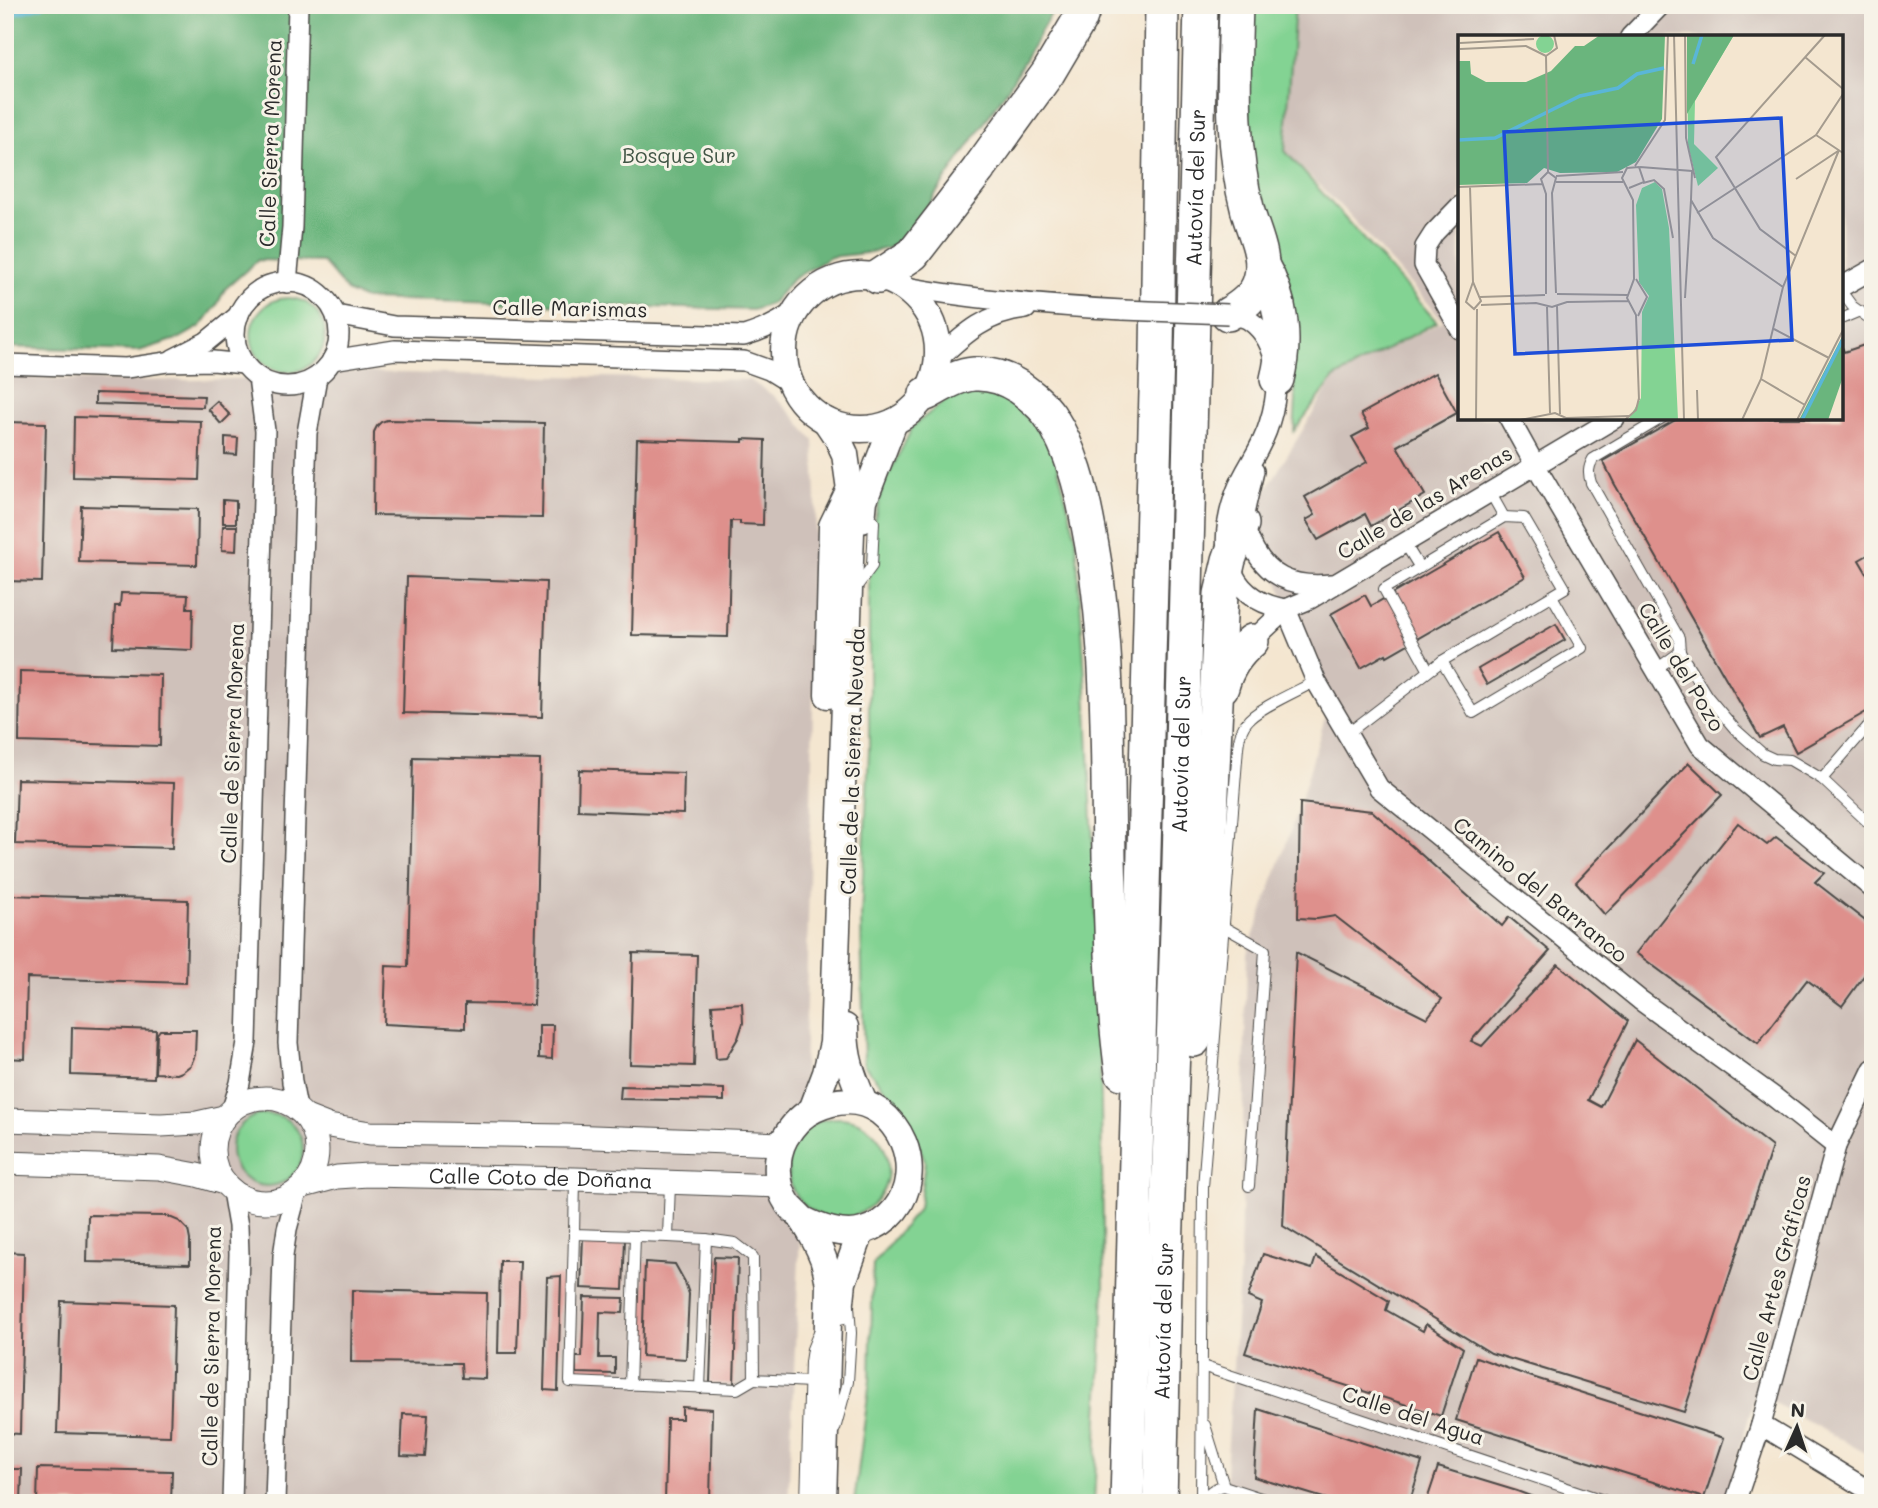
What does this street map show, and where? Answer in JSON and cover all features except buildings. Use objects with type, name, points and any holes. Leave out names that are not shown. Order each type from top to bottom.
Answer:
[{"type":"highway","points":[[890,281],[898,265],[913,254],[1048,73],[1080,19],[1085,5]]},
{"type":"highway","name":"Autovía del Sur","points":[[1127,1503],[1157,353],[1162,5]]},
{"type":"highway","name":"Autovía del Sur","points":[[1160,1503],[1201,5]]},
{"type":"highway","points":[[1198,145],[1213,77],[1217,5]]},
{"type":"highway","points":[[1228,314],[1247,301],[1255,291],[1260,281],[1262,265],[1248,212],[1236,146],[1233,106],[1236,5]]},
{"type":"highway","points":[[1262,265],[1272,282],[1280,314],[1283,349],[1277,379]]},
{"type":"highway","points":[[926,394],[950,381],[973,374],[1003,377],[1017,386],[1033,397],[1049,414],[1063,440],[1083,495],[1098,574],[1105,679],[1111,960],[1116,1031],[1135,1178]]},
{"type":"highway","points":[[1168,1183],[1182,1141],[1188,1100],[1206,923],[1221,594],[1229,560],[1242,524]]},
{"type":"highway","points":[[1217,703],[1229,667],[1252,641]]},
{"type":"main road","points":[[860,275],[890,281],[918,299],[930,317],[938,344],[939,358],[935,377],[917,405],[894,422],[877,428],[860,429],[842,427],[826,421],[811,411],[790,383],[784,360],[789,323],[809,295],[824,284],[860,275]]},
{"type":"main road","name":"Calle de la Sierra Nevada","points":[[826,421],[845,454],[855,499],[858,585],[845,1053],[863,1103]]},
{"type":"main road","name":"Calle de la Sierra Nevada","points":[[855,499],[864,500],[894,422]]},
{"type":"main road","points":[[812,1110],[826,1073],[822,905],[832,526],[855,499]]},
{"type":"main road","points":[[802,1219],[817,1227],[836,1232],[861,1232],[892,1212],[903,1197],[909,1180],[910,1163],[906,1147],[899,1131],[878,1111],[863,1103],[842,1100],[812,1110],[792,1126],[782,1144],[778,1165],[780,1186],[823,1258],[828,1284],[823,1503]]},
{"type":"main road","points":[[833,1503],[840,1307],[843,1282],[861,1232]]},
{"type":"street","name":"Calle Sierra Morena","points":[[287,283],[292,227],[298,5]]},
{"type":"street","points":[[1632,35],[1661,5]]},
{"type":"street","points":[[1458,208],[1434,233],[1425,247],[1424,265],[1458,325]]},
{"type":"street","points":[[1843,288],[1873,269]]},
{"type":"street","points":[[890,281],[962,297],[1048,306],[1228,314],[1247,318],[1262,332],[1271,348],[1277,379],[1270,422],[1242,524],[1264,565],[1285,579],[1308,584],[1332,584]]},
{"type":"street","points":[[5,364],[126,368],[167,362],[213,361],[251,371],[272,384],[303,384],[317,377],[332,360],[338,346],[339,330],[328,302],[316,291],[302,285],[272,285],[258,291],[239,315],[235,331],[237,349],[251,371]]},
{"type":"street","points":[[939,358],[978,325],[1013,310],[1048,306]]},
{"type":"street","name":"Calle Marismas","points":[[335,315],[394,326],[744,336],[766,330],[797,309]]},
{"type":"street","points":[[167,362],[206,342],[239,315]]},
{"type":"street","points":[[332,360],[394,350],[744,361],[769,370],[790,383]]},
{"type":"street","name":"Calle de Sierra Morena","points":[[228,1113],[240,1083],[247,1042],[250,947],[265,431],[251,371]]},
{"type":"street","points":[[275,1503],[283,1256],[287,1229],[300,1189],[314,1170],[318,1152],[315,1134],[302,1113],[292,1082],[288,1043],[307,433],[317,377]]},
{"type":"street","name":"Calle del Pozo","points":[[1510,420],[1700,745],[1873,889]]},
{"type":"street","name":"Calle de las Arenas","points":[[1252,641],[1286,609],[1297,606],[1612,420]]},
{"type":"street","points":[[1261,447],[1237,489],[1230,509],[1226,527],[1229,560],[1242,589],[1268,606],[1286,609],[1288,588],[1285,579]]},
{"type":"street","name":"Camino del Barranco","points":[[1286,609],[1316,681],[1379,788],[1640,1000],[1774,1097],[1836,1146]]},
{"type":"street","name":"Calle Artes Gráficas","points":[[1735,1503],[1761,1424],[1836,1146],[1873,1069]]},
{"type":"street","points":[[5,1120],[161,1125],[197,1123],[228,1113],[248,1101],[265,1098],[282,1100],[302,1113]]},
{"type":"street","points":[[228,1113],[216,1133],[212,1150],[216,1167],[228,1187]]},
{"type":"street","name":"Calle Coto de Doñana","points":[[302,1113],[329,1126],[370,1133],[567,1136],[782,1144]]},
{"type":"street","points":[[5,1163],[159,1168],[197,1175],[228,1187],[247,1199],[264,1203],[281,1200],[300,1189]]},
{"type":"street","name":"Calle Coto de Doñana","points":[[300,1189],[337,1177],[368,1175],[780,1186]]},
{"type":"street","name":"Calle de Sierra Morena","points":[[228,1187],[238,1226],[239,1254],[232,1503]]},
{"type":"street","points":[[1761,1424],[1873,1493]]},
{"type":"lane","points":[[1843,292],[1853,306],[1873,323]]},
{"type":"lane","points":[[1843,318],[1860,311]]},
{"type":"lane","points":[[1659,420],[1593,459],[1588,474],[1598,495],[1679,638],[1681,652],[1707,696],[1735,729],[1763,754],[1774,760],[1790,760],[1822,779],[1873,827]]},
{"type":"lane","points":[[1489,491],[1504,517]]},
{"type":"lane","points":[[1347,734],[1429,671],[1442,661],[1565,588],[1524,518],[1504,517],[1384,589],[1429,671]]},
{"type":"lane","points":[[1404,542],[1420,568]]},
{"type":"lane","points":[[1442,661],[1473,713],[1582,648],[1552,596]]},
{"type":"lane","points":[[1655,670],[1681,652]]},
{"type":"lane","points":[[1201,1503],[1203,1187],[1240,736],[1246,722],[1259,712],[1316,681]]},
{"type":"lane","points":[[1822,779],[1870,724]]},
{"type":"lane","points":[[1224,928],[1265,950],[1249,1186]]},
{"type":"lane","points":[[575,1179],[570,1382],[737,1389],[754,1379],[810,1382]]},
{"type":"lane","points":[[668,1237],[670,1182]]},
{"type":"lane","points":[[574,1234],[706,1239],[735,1243],[753,1257],[754,1379]]},
{"type":"lane","points":[[630,1385],[635,1236]]},
{"type":"lane","points":[[701,1388],[706,1239]]},
{"type":"lane","points":[[806,1503],[812,1349],[828,1312]]},
{"type":"lane","name":"Calle del Agua","points":[[1202,1366],[1612,1503]]},
{"type":"lane","points":[[1201,1414],[1224,1486]]},
{"type":"lane","points":[[1201,1503],[1215,1488],[1224,1486],[1276,1503]]},
{"type":"shaded area","points":[[1295,5],[1873,5],[1873,1457],[1756,1393],[1724,1503],[1224,1503],[1240,1263],[1247,954],[1298,810],[1330,701],[1254,528],[1264,494],[1334,378],[1443,321],[1346,212],[1285,151]]},
{"type":"shaded area","points":[[347,372],[749,380],[774,396],[814,441],[816,500],[812,763],[800,1237],[788,1503],[5,1503],[5,377],[111,381],[197,380]]},
{"type":"green space","name":"Bosque Sur","points":[[5,5],[1056,5],[1010,85],[907,236],[888,248],[831,257],[793,279],[771,304],[753,310],[365,299],[348,292],[323,262],[258,260],[225,289],[201,326],[180,338],[139,351],[5,347]]},
{"type":"green space","points":[[1246,5],[1295,5],[1285,151],[1437,322],[1334,378],[1294,431],[1296,400],[1282,284],[1244,155]]},
{"type":"green space","points":[[288,298],[309,304],[319,314],[325,335],[319,356],[309,366],[288,372],[267,366],[257,356],[251,335],[257,314],[267,304]]},
{"type":"green space","points":[[956,392],[1004,394],[1052,444],[1076,538],[1087,707],[1099,983],[1104,1288],[1094,1503],[854,1503],[870,1380],[873,1264],[919,1208],[925,1161],[905,1112],[864,1065],[861,917],[869,750],[869,540],[883,486],[913,426]]},
{"type":"green space","points":[[274,1114],[293,1124],[301,1136],[301,1164],[293,1176],[281,1184],[260,1186],[241,1176],[233,1164],[231,1143],[241,1124],[253,1116]]},
{"type":"green space","points":[[838,1118],[866,1126],[880,1140],[888,1168],[880,1196],[866,1210],[838,1218],[810,1210],[796,1196],[788,1168],[796,1140],[810,1126]]},
{"type":"waterway","points":[[5,16],[43,5]]}]
